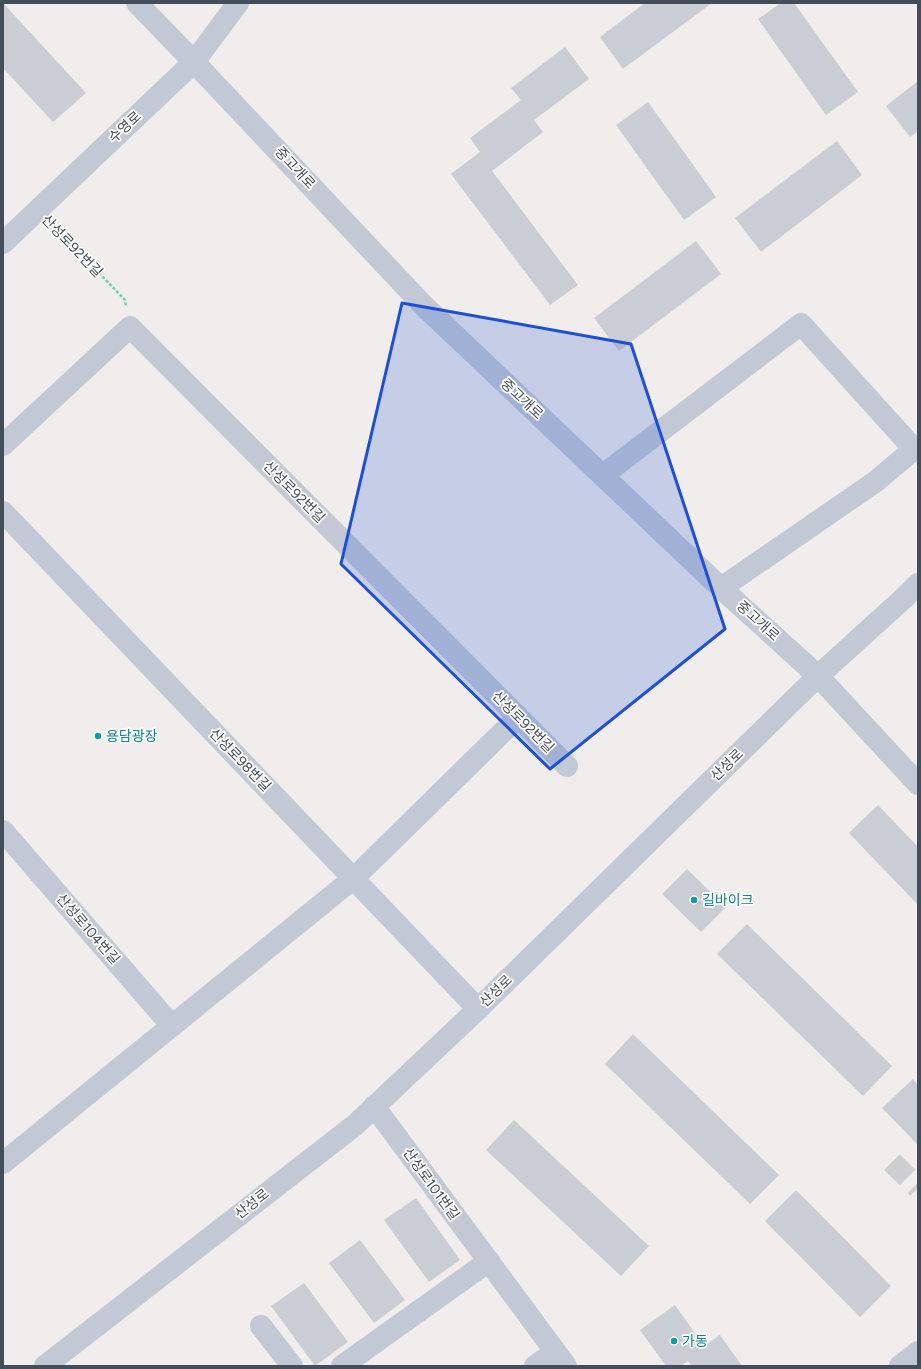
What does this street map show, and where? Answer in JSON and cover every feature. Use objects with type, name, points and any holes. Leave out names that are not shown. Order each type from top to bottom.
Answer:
[{"type":"street","name":"중고개로","points":[[137,3],[424,306],[721,588],[818,676],[918,784]]},
{"type":"street","name":"수영로","points":[[3,243],[194,62],[238,3]]},
{"type":"street","points":[[603,475],[801,324],[916,448],[875,482],[721,588]]},
{"type":"street","points":[[3,445],[130,327]]},
{"type":"street","name":"산성로92번길","points":[[130,327],[567,766]]},
{"type":"street","name":"산성로98번길","points":[[3,512],[478,1009]]},
{"type":"street","name":"산성로","points":[[45,1366],[355,1125],[478,1009],[818,676],[918,584]]},
{"type":"street","points":[[6,1155],[172,1026],[354,878],[518,717]]},
{"type":"street","name":"산성로104번길","points":[[3,831],[172,1026]]},
{"type":"street","name":"산성로101번길","points":[[374,1106],[560,1359]]},
{"type":"street","points":[[342,1366],[488,1261]]},
{"type":"street","points":[[261,1326],[292,1366]]},
{"type":"street","points":[[900,1366],[918,1352]]},
{"type":"street","points":[[535,1366],[560,1359]]},
{"type":"path","name":"산성로92번길","points":[[38,209],[125,300],[130,327]]},
{"type":"highlighted area","points":[[402,303],[631,344],[725,629],[550,769],[341,564]]},
{"type":"building","points":[[3,3],[86,93],[53,122],[3,68]]},
{"type":"building","points":[[645,3],[712,3],[623,69],[600,37]]},
{"type":"building","points":[[781,3],[794,3],[858,92],[826,115],[758,19]]},
{"type":"building","points":[[565,47],[589,79],[534,120],[543,132],[492,171],[578,285],[550,305],[451,174],[480,152],[470,138],[521,100],[511,88]]},
{"type":"building","points":[[918,81],[918,131],[910,137],[886,106]]},
{"type":"building","points":[[648,102],[716,197],[684,220],[616,125]]},
{"type":"building","points":[[837,141],[862,175],[761,252],[735,218]]},
{"type":"building","points":[[696,241],[721,274],[619,351],[594,318]]},
{"type":"building","points":[[878,805],[918,847],[918,905],[849,833]]},
{"type":"building","name":"길바이크","points":[[687,869],[726,907],[701,932],[662,894]]},
{"type":"building","points":[[747,924],[892,1066],[863,1096],[717,954]]},
{"type":"building","points":[[633,1034],[779,1175],[750,1204],[605,1064]]},
{"type":"building","points":[[913,1079],[918,1085],[918,1145],[882,1108]]},
{"type":"building","points":[[514,1120],[649,1246],[621,1276],[486,1150]]},
{"type":"building","points":[[796,1190],[891,1286],[860,1317],[765,1221]]},
{"type":"building","points":[[416,1198],[460,1260],[429,1282],[384,1220]]},
{"type":"building","points":[[360,1240],[405,1300],[374,1323],[329,1263]]},
{"type":"building","points":[[304,1283],[348,1342],[315,1366],[271,1306]]},
{"type":"building","name":"가동","points":[[675,1305],[704,1346],[720,1335],[742,1366],[692,1366],[688,1361],[681,1366],[666,1366],[640,1330]]},
{"type":"tunnel","points":[[892,1162],[918,1188]]},
{"type":"place","name":"용담광장","points":[[98,736]]},
{"type":"place","name":"길바이크","points":[[694,900]]},
{"type":"place","name":"가동","points":[[674,1341]]}]
